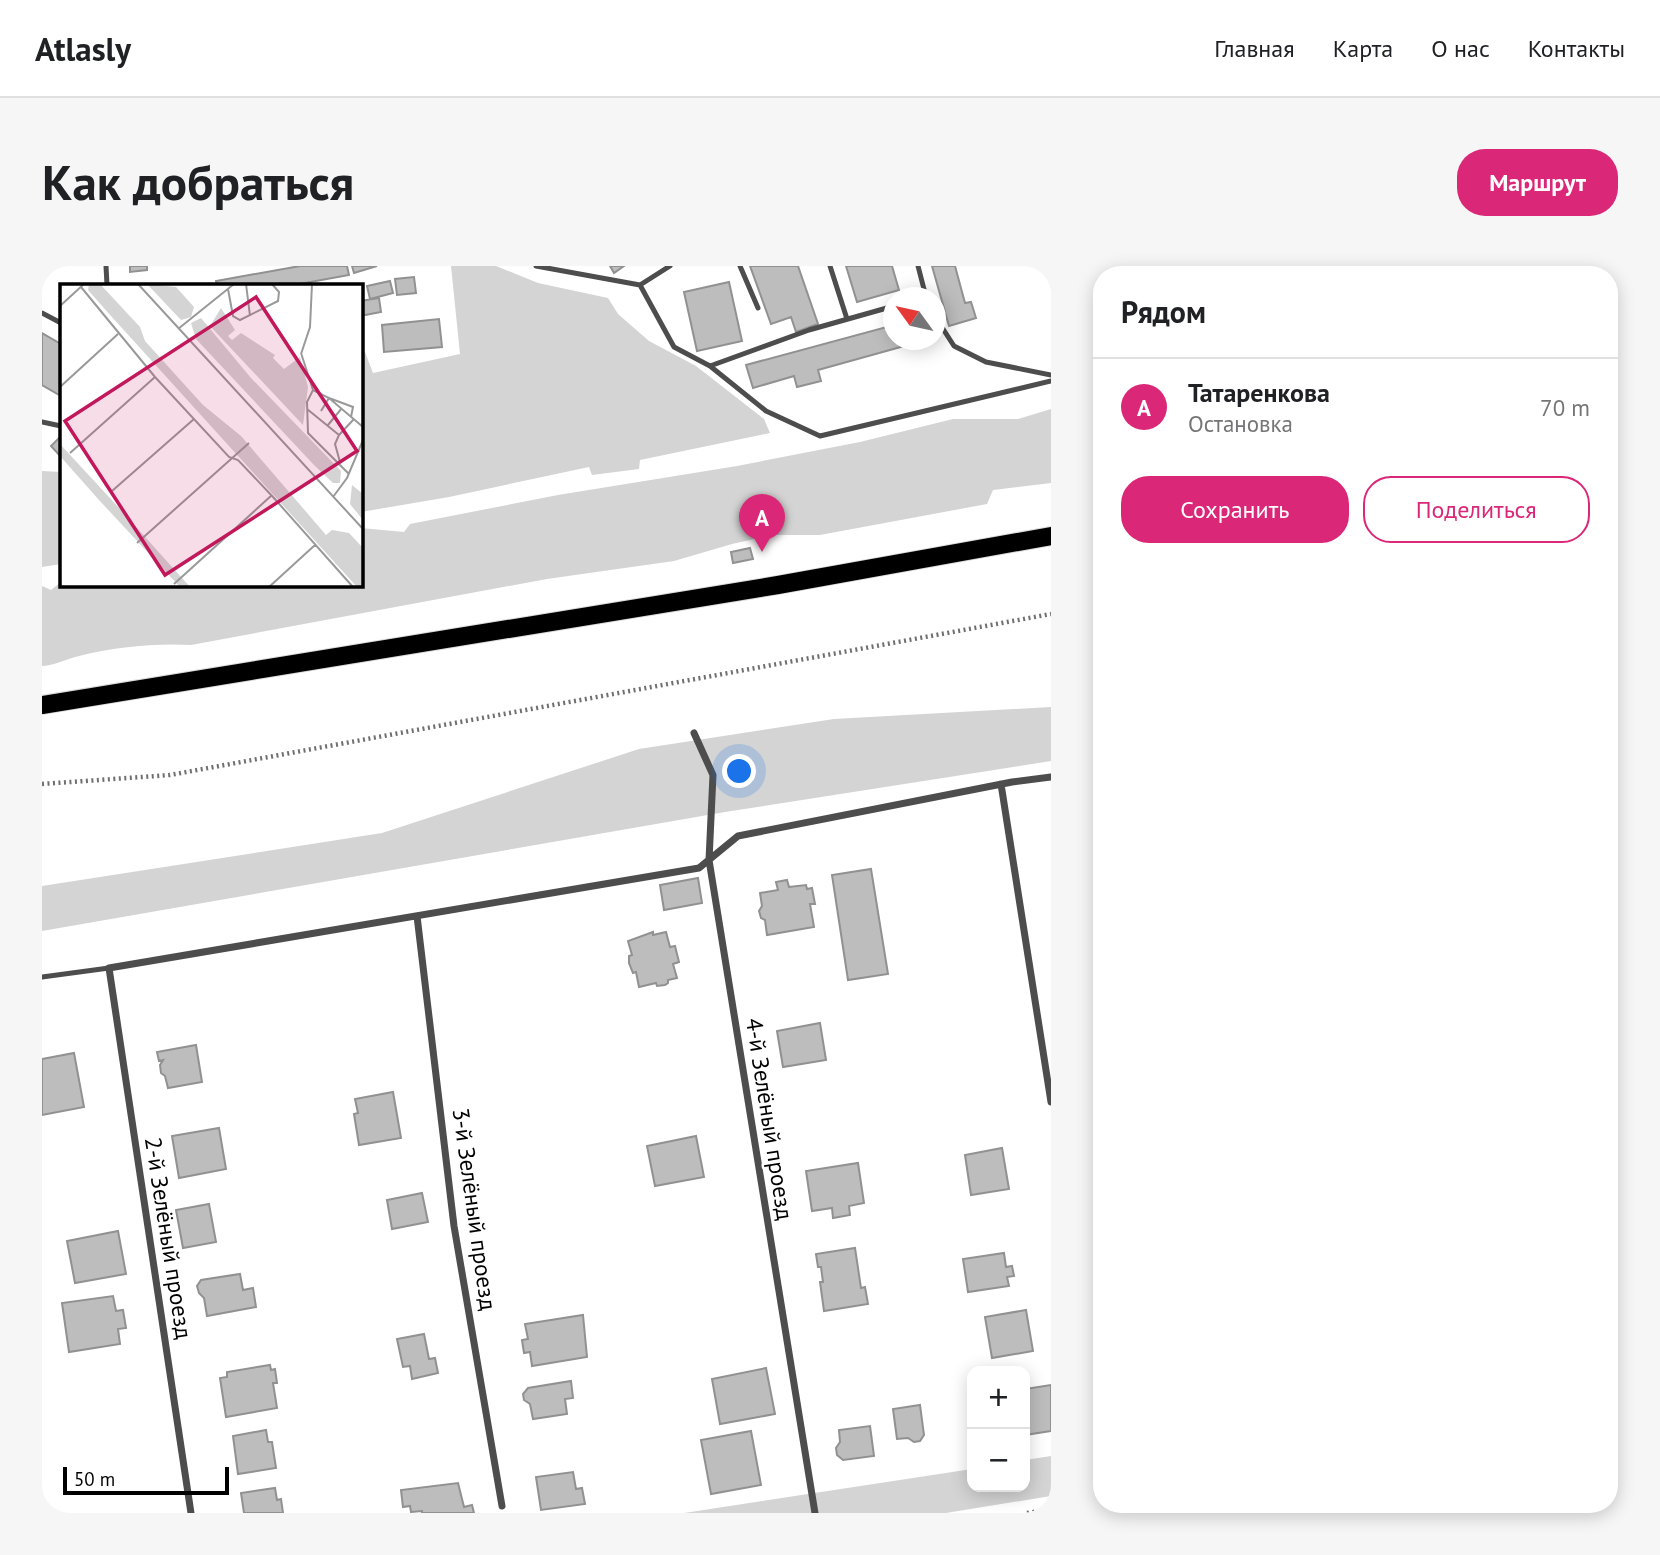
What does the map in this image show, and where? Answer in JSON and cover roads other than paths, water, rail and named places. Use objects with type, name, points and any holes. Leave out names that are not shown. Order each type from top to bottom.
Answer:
[{"type":"main road","points":[[42,705],[778,585],[1051,536]]},
{"type":"street","name":"4-й Зелёный проезд","points":[[694,733],[713,775],[709,860],[815,1513]]},
{"type":"street","points":[[109,968],[699,869],[738,835],[1001,784],[1051,777]]},
{"type":"street","points":[[1001,784],[1051,1102]]},
{"type":"street","name":"3-й Зелёный проезд","points":[[417,916],[454,1226],[502,1506]]},
{"type":"street","name":"2-й Зелёный проезд","points":[[109,968],[191,1513]]},
{"type":"lane","points":[[106,266],[107,284]]},
{"type":"lane","points":[[536,266],[640,285],[670,266]]},
{"type":"lane","points":[[740,266],[758,308]]},
{"type":"lane","points":[[830,266],[847,319]]},
{"type":"lane","points":[[918,266],[923,287]]},
{"type":"lane","points":[[640,285],[674,347],[710,366],[766,411],[820,436],[1051,381]]},
{"type":"lane","points":[[710,366],[809,330],[883,309]]},
{"type":"lane","points":[[42,313],[60,322]]},
{"type":"lane","points":[[946,334],[954,346],[986,362],[1051,375]]},
{"type":"lane","points":[[42,422],[60,426]]},
{"type":"lane","points":[[42,977],[109,968]]},
{"type":"place","name":"Татаренкова","points":[[762,552]]}]
